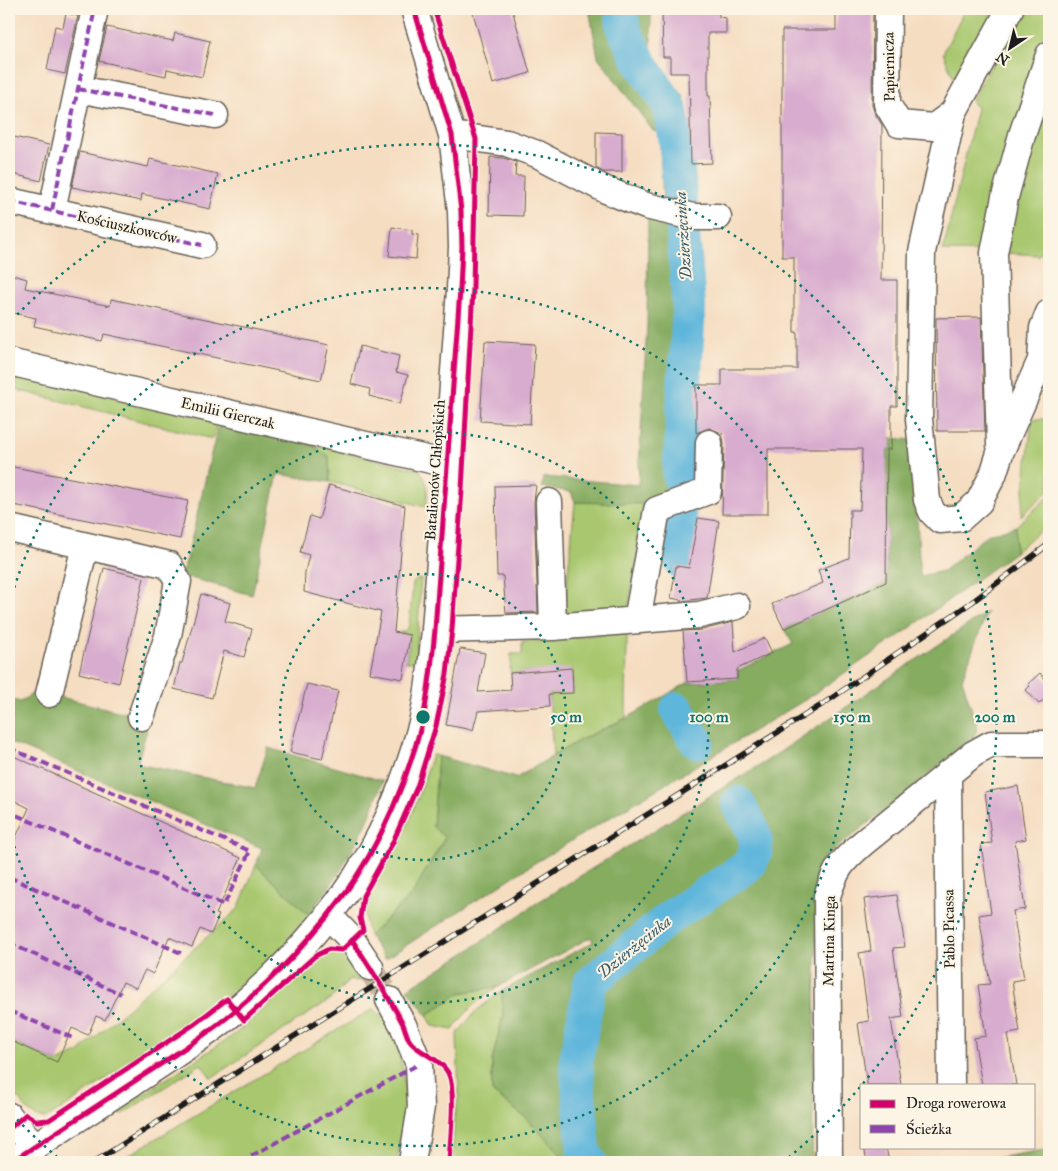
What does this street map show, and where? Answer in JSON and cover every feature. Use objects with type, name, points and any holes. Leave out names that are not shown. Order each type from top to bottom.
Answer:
[{"type":"street","points":[[52,210],[95,9]]},
{"type":"street","name":"Batalionów Chłopskich","points":[[11,1162],[187,1046],[230,1015],[275,975],[328,915],[368,857],[391,812],[406,775],[422,722],[436,630],[462,247],[461,211],[452,135],[414,9]]},
{"type":"street","name":"Papiernicza","points":[[888,9],[886,104],[899,124],[934,127],[952,113]]},
{"type":"street","points":[[1010,9],[952,113],[922,252],[918,420],[927,500],[932,512],[940,520],[962,518],[979,502],[993,475],[1000,453],[1040,360],[1043,328],[1049,313]]},
{"type":"street","points":[[1000,453],[994,252],[1005,198],[1022,135],[1049,55]]},
{"type":"street","points":[[78,89],[215,115]]},
{"type":"street","points":[[452,135],[507,142],[537,154],[606,190],[646,206],[706,217]]},
{"type":"street","name":"Kościuszkowców","points":[[9,201],[202,245]]},
{"type":"street","name":"Emilii Gierczak","points":[[9,362],[448,464]]},
{"type":"street","points":[[637,620],[657,510],[708,491],[709,443]]},
{"type":"street","points":[[549,502],[553,627]]},
{"type":"street","points":[[9,528],[168,565],[178,581],[168,636],[141,716]]},
{"type":"street","points":[[49,694],[85,546]]},
{"type":"street","points":[[436,630],[553,627],[699,615],[737,606]]},
{"type":"street","name":"Martina Kinga","points":[[829,1162],[827,896],[834,874],[846,858],[972,754],[991,744],[1049,744]]},
{"type":"street","name":"Pablo Picassa","points":[[948,773],[951,1084]]},
{"type":"street","points":[[328,915],[352,940],[370,967]]},
{"type":"street","points":[[389,1000],[403,1025],[419,1064],[421,1107],[412,1162]]},
{"type":"street","points":[[9,1116],[34,1147]]},
{"type":"green space","points":[[589,9],[651,9],[651,53],[684,97],[691,206],[663,200],[659,132],[653,131],[598,57]]},
{"type":"green space","points":[[965,9],[1000,9],[957,86],[943,53]]},
{"type":"green space","points":[[1023,9],[1049,9],[1049,24],[1041,41],[1015,128],[990,252],[943,251],[977,108],[971,101]]},
{"type":"green space","points":[[1049,82],[1049,232],[1039,255],[1003,253]]},
{"type":"green space","points":[[648,216],[692,227],[698,469],[685,483],[671,483],[671,495],[646,504],[575,502],[571,492],[542,487],[544,477],[638,485],[647,325]]},
{"type":"green space","points":[[9,373],[218,421],[212,439],[9,388]]},
{"type":"green space","points":[[1032,419],[1049,419],[1049,490],[1021,516]]},
{"type":"green space","points":[[220,422],[310,444],[329,456],[330,482],[278,474],[252,595],[181,574],[187,559]]},
{"type":"green space","points":[[891,438],[913,440],[920,576],[943,571],[987,535],[1016,526],[1015,552],[899,636],[800,703],[533,864],[385,959],[369,936],[412,894],[445,838],[433,827],[438,756],[516,778],[580,740],[627,718],[687,683],[737,679],[737,671],[793,644],[784,629],[886,582],[887,449],[891,449]]},
{"type":"green space","points":[[310,444],[420,470],[427,488],[426,507],[330,482],[329,456]]},
{"type":"green space","points":[[1049,496],[1049,523],[1015,552],[1016,526]]},
{"type":"green space","points":[[575,502],[646,504],[628,610],[568,613],[558,607],[557,599],[566,592]]},
{"type":"green space","points":[[421,579],[416,658],[413,662],[406,662],[410,635],[398,633],[405,631],[409,626],[413,583]]},
{"type":"green space","points":[[987,612],[962,679],[973,714],[977,720],[977,730],[974,736],[903,796],[822,859],[818,876],[812,1162],[561,1162],[560,1154],[526,1118],[492,1092],[492,1061],[503,1016],[502,991],[593,942],[591,937],[500,986],[460,993],[427,1015],[407,989],[468,951],[538,902],[768,760]]},
{"type":"green space","points":[[627,632],[626,718],[580,740],[553,756],[549,694],[573,692],[572,669],[510,673],[511,654],[522,654],[522,642]]},
{"type":"green space","points":[[32,694],[52,702],[56,696],[133,715],[147,730],[137,764],[255,788],[268,748],[383,781],[366,825],[339,873],[309,915],[256,865],[262,848],[9,742],[9,699],[20,702]]},
{"type":"green space","points":[[432,755],[438,756],[433,827],[445,837],[412,894],[369,936],[365,917],[368,899],[408,822]]},
{"type":"green space","points":[[256,865],[309,915],[283,946],[254,975],[172,1035],[62,1109],[47,1118],[39,1118],[29,1112],[9,1087],[9,1040],[57,1062],[78,1053],[238,909]]},
{"type":"green space","points":[[330,953],[343,957],[351,963],[359,970],[366,981],[349,980],[331,999],[211,1078],[201,1064],[121,1115],[119,1110],[235,1034],[317,959]]},
{"type":"green space","points":[[500,986],[474,1005],[453,1030],[433,1026],[427,1015],[460,993]]},
{"type":"green space","points":[[502,991],[503,1016],[492,1061],[492,1092],[526,1118],[561,1154],[561,1162],[452,1162],[454,1119],[459,1096],[457,1034],[476,1011]]},
{"type":"green space","points":[[374,1008],[391,1026],[402,1065],[407,1104],[397,1162],[117,1162]]},
{"type":"green space","points":[[1049,1149],[1049,1162],[991,1162],[991,1159]]},
{"type":"building","points":[[472,9],[512,9],[530,73],[493,84]]},
{"type":"building","points":[[662,9],[719,9],[719,17],[726,18],[726,33],[708,33],[708,96],[710,96],[712,163],[691,164],[689,73],[670,73],[670,57],[663,57]]},
{"type":"building","points":[[836,9],[873,9],[872,104],[874,112],[882,125],[881,280],[897,280],[897,406],[891,406],[891,449],[887,449],[886,582],[784,629],[772,604],[823,583],[818,570],[849,558],[850,510],[860,510],[862,449],[768,449],[768,514],[722,514],[724,443],[722,433],[709,428],[696,433],[696,385],[722,385],[722,369],[797,369],[797,332],[794,332],[794,257],[782,257],[782,30],[836,30]]},
{"type":"building","points":[[66,13],[78,16],[65,74],[47,70],[55,26],[63,28]]},
{"type":"building","points":[[107,27],[173,41],[175,33],[210,41],[202,77],[167,69],[166,76],[99,61]]},
{"type":"building","points":[[596,132],[622,133],[622,172],[603,172],[596,168]]},
{"type":"building","points":[[14,137],[49,145],[41,181],[9,173],[9,159]]},
{"type":"building","points":[[80,152],[148,167],[150,159],[218,174],[210,209],[142,194],[141,201],[72,187]]},
{"type":"building","points":[[490,157],[516,162],[515,176],[524,176],[523,216],[489,215]]},
{"type":"building","points":[[392,227],[412,230],[412,234],[418,235],[416,259],[389,256]]},
{"type":"building","points":[[9,274],[27,279],[25,288],[110,306],[111,299],[329,345],[321,380],[104,334],[102,341],[34,326],[36,318],[9,312]]},
{"type":"building","points":[[981,317],[985,431],[937,431],[936,318]]},
{"type":"building","points":[[485,341],[535,344],[530,424],[480,421]]},
{"type":"building","points":[[360,346],[399,356],[396,372],[408,375],[400,404],[369,396],[370,389],[351,384]]},
{"type":"building","points":[[9,466],[188,501],[180,539],[9,504]]},
{"type":"building","points":[[329,485],[405,506],[394,632],[410,635],[403,679],[370,673],[381,612],[304,592],[305,572],[309,555],[300,552],[310,516],[319,519]]},
{"type":"building","points":[[536,485],[534,502],[538,612],[506,613],[503,576],[497,576],[495,486]]},
{"type":"building","points":[[698,518],[719,521],[707,598],[681,601],[671,598],[676,566],[689,568]]},
{"type":"building","points":[[104,568],[144,578],[119,683],[79,673]]},
{"type":"building","points":[[201,594],[230,603],[225,621],[252,629],[244,657],[224,651],[212,698],[174,689]]},
{"type":"building","points":[[733,622],[735,652],[765,638],[772,653],[737,669],[737,679],[687,682],[683,631],[702,630]]},
{"type":"building","points":[[460,649],[485,653],[478,692],[511,690],[510,673],[572,668],[573,693],[549,694],[550,706],[478,711],[473,730],[446,725]]},
{"type":"building","points":[[1040,673],[1049,684],[1049,695],[1039,704],[1026,690],[1030,686],[1028,684]]},
{"type":"building","points":[[307,684],[338,691],[322,759],[290,752]]},
{"type":"building","points":[[9,754],[241,858],[216,914],[219,915],[211,934],[200,929],[192,947],[169,937],[153,974],[145,970],[136,988],[123,982],[105,1020],[96,1016],[88,1035],[72,1028],[57,1062],[9,1040],[9,853],[29,808],[9,798]]},
{"type":"building","points":[[1018,786],[1026,839],[1015,841],[1025,909],[1013,911],[1024,979],[1012,981],[1020,1032],[1008,1034],[1016,1084],[982,1084],[974,1038],[986,1036],[978,985],[990,984],[979,915],[991,913],[981,844],[992,843],[985,792]]},
{"type":"building","points":[[897,895],[905,947],[893,948],[903,1017],[891,1019],[901,1084],[867,1084],[858,1023],[869,1021],[859,953],[871,951],[864,899]]},
{"type":"building","points":[[864,1148],[886,1148],[889,1162],[867,1162]]},
{"type":"waterway","name":"Dzierżęcinka","points":[[621,9],[624,30],[641,63],[670,107],[676,143],[689,307],[679,476]]},
{"type":"waterway","name":"Dzierżęcinka","points":[[680,519],[681,562]]},
{"type":"waterway","name":"Dzierżęcinka","points":[[677,709],[697,742]]},
{"type":"waterway","name":"Dzierżęcinka","points":[[590,1162],[584,1152],[576,1061],[590,983],[670,917],[745,868],[752,859],[756,843],[752,828],[738,803]]},
{"type":"tunnel","points":[[370,967],[389,1000]]},
{"type":"railway","points":[[94,1162],[823,704],[972,602],[1049,544]]},
{"type":"marked path","points":[[52,210],[95,9]]},
{"type":"marked path","points":[[78,89],[215,115]]},
{"type":"marked path","points":[[9,201],[202,245]]},
{"type":"marked path","points":[[9,748],[250,851],[224,905],[9,812]]},
{"type":"marked path","points":[[9,877],[181,953]]},
{"type":"marked path","points":[[9,943],[121,994]]},
{"type":"marked path","points":[[9,1011],[73,1038]]},
{"type":"marked path","points":[[251,1156],[419,1064]]},
{"type":"cycle path","points":[[11,1162],[203,1035],[236,1010],[273,977],[326,919],[356,877],[369,856],[393,808],[412,757],[422,723],[433,653],[462,247],[461,211],[452,135],[414,9]]},
{"type":"cycle path","points":[[9,1129],[26,1114],[37,1121],[49,1120],[193,1025],[227,999],[244,1020],[315,956],[329,949],[342,950],[363,930],[360,918],[363,896],[392,844],[417,787],[436,726],[447,674],[452,629],[473,289],[476,139],[434,9]]},
{"type":"cycle path","points":[[352,940],[402,1022],[409,1040],[418,1049],[441,1064],[449,1075],[452,1093],[449,1162]]}]
